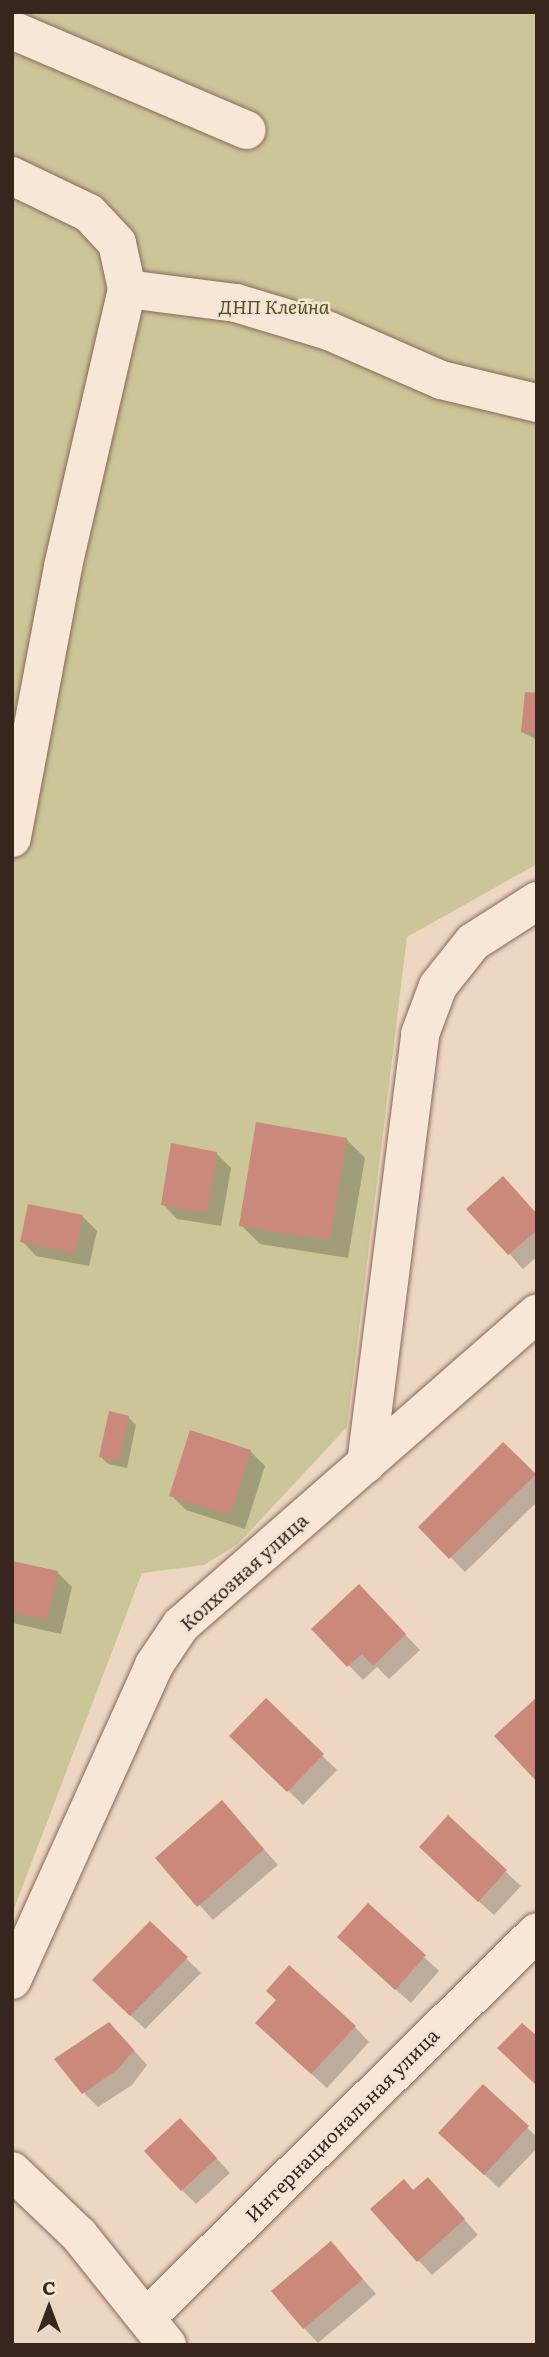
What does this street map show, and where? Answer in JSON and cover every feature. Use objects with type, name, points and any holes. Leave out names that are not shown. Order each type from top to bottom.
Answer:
[{"type":"street","points":[[12,30],[247,130]]},
{"type":"street","points":[[12,176],[89,214],[117,243],[127,289],[63,567],[12,838]]},
{"type":"street","points":[[127,289],[236,303],[329,331],[441,380],[537,403]]},
{"type":"street","points":[[366,1464],[420,1034],[438,986],[473,942],[537,901]]},
{"type":"street","name":"Колхозная улица","points":[[12,1980],[154,1665],[181,1626],[537,1313]]},
{"type":"street","name":"Интернациональная улица","points":[[157,2331],[537,1931]]},
{"type":"street","points":[[12,2171],[79,2235],[157,2331]]},
{"type":"green space","name":"ДНП Клейна","points":[[12,12],[537,12],[537,864],[407,937],[347,1427],[238,1544],[204,1565],[142,1573],[12,1914]]},
{"type":"building","points":[[525,692],[537,693],[537,734],[521,732]]},
{"type":"building","points":[[256,1122],[347,1138],[330,1240],[239,1226]]},
{"type":"building","points":[[171,1143],[217,1152],[207,1213],[161,1205]]},
{"type":"building","points":[[503,1176],[537,1214],[537,1230],[508,1255],[466,1209]]},
{"type":"building","points":[[28,1204],[83,1215],[75,1253],[20,1242]]},
{"type":"building","points":[[109,1411],[129,1416],[119,1461],[99,1457]]},
{"type":"building","points":[[190,1430],[251,1450],[230,1515],[169,1496]]},
{"type":"building","points":[[503,1442],[536,1474],[449,1559],[418,1527]]},
{"type":"building","points":[[12,1561],[58,1571],[47,1620],[12,1612]]},
{"type":"building","points":[[359,1584],[406,1634],[373,1666],[362,1654],[347,1667],[311,1629]]},
{"type":"building","points":[[537,1697],[537,1782],[494,1736]]},
{"type":"building","points":[[266,1698],[324,1754],[287,1792],[229,1736]]},
{"type":"building","points":[[222,1800],[264,1849],[197,1907],[155,1858]]},
{"type":"building","points":[[448,1815],[507,1870],[478,1902],[419,1847]]},
{"type":"building","points":[[368,1903],[426,1955],[395,1990],[337,1937]]},
{"type":"building","points":[[150,1921],[188,1957],[130,2016],[92,1980]]},
{"type":"building","points":[[289,1965],[356,2026],[311,2074],[255,2023],[276,2000],[266,1991]]},
{"type":"building","points":[[109,2022],[134,2050],[117,2070],[82,2094],[54,2059]]},
{"type":"building","points":[[522,2023],[537,2036],[537,2086],[497,2048]]},
{"type":"building","points":[[483,2084],[529,2126],[484,2175],[438,2133]]},
{"type":"building","points":[[180,2118],[217,2158],[181,2191],[144,2151]]},
{"type":"building","points":[[428,2177],[465,2219],[417,2262],[370,2209],[404,2179],[413,2190]]},
{"type":"building","points":[[331,2241],[363,2279],[303,2329],[271,2291]]}]
